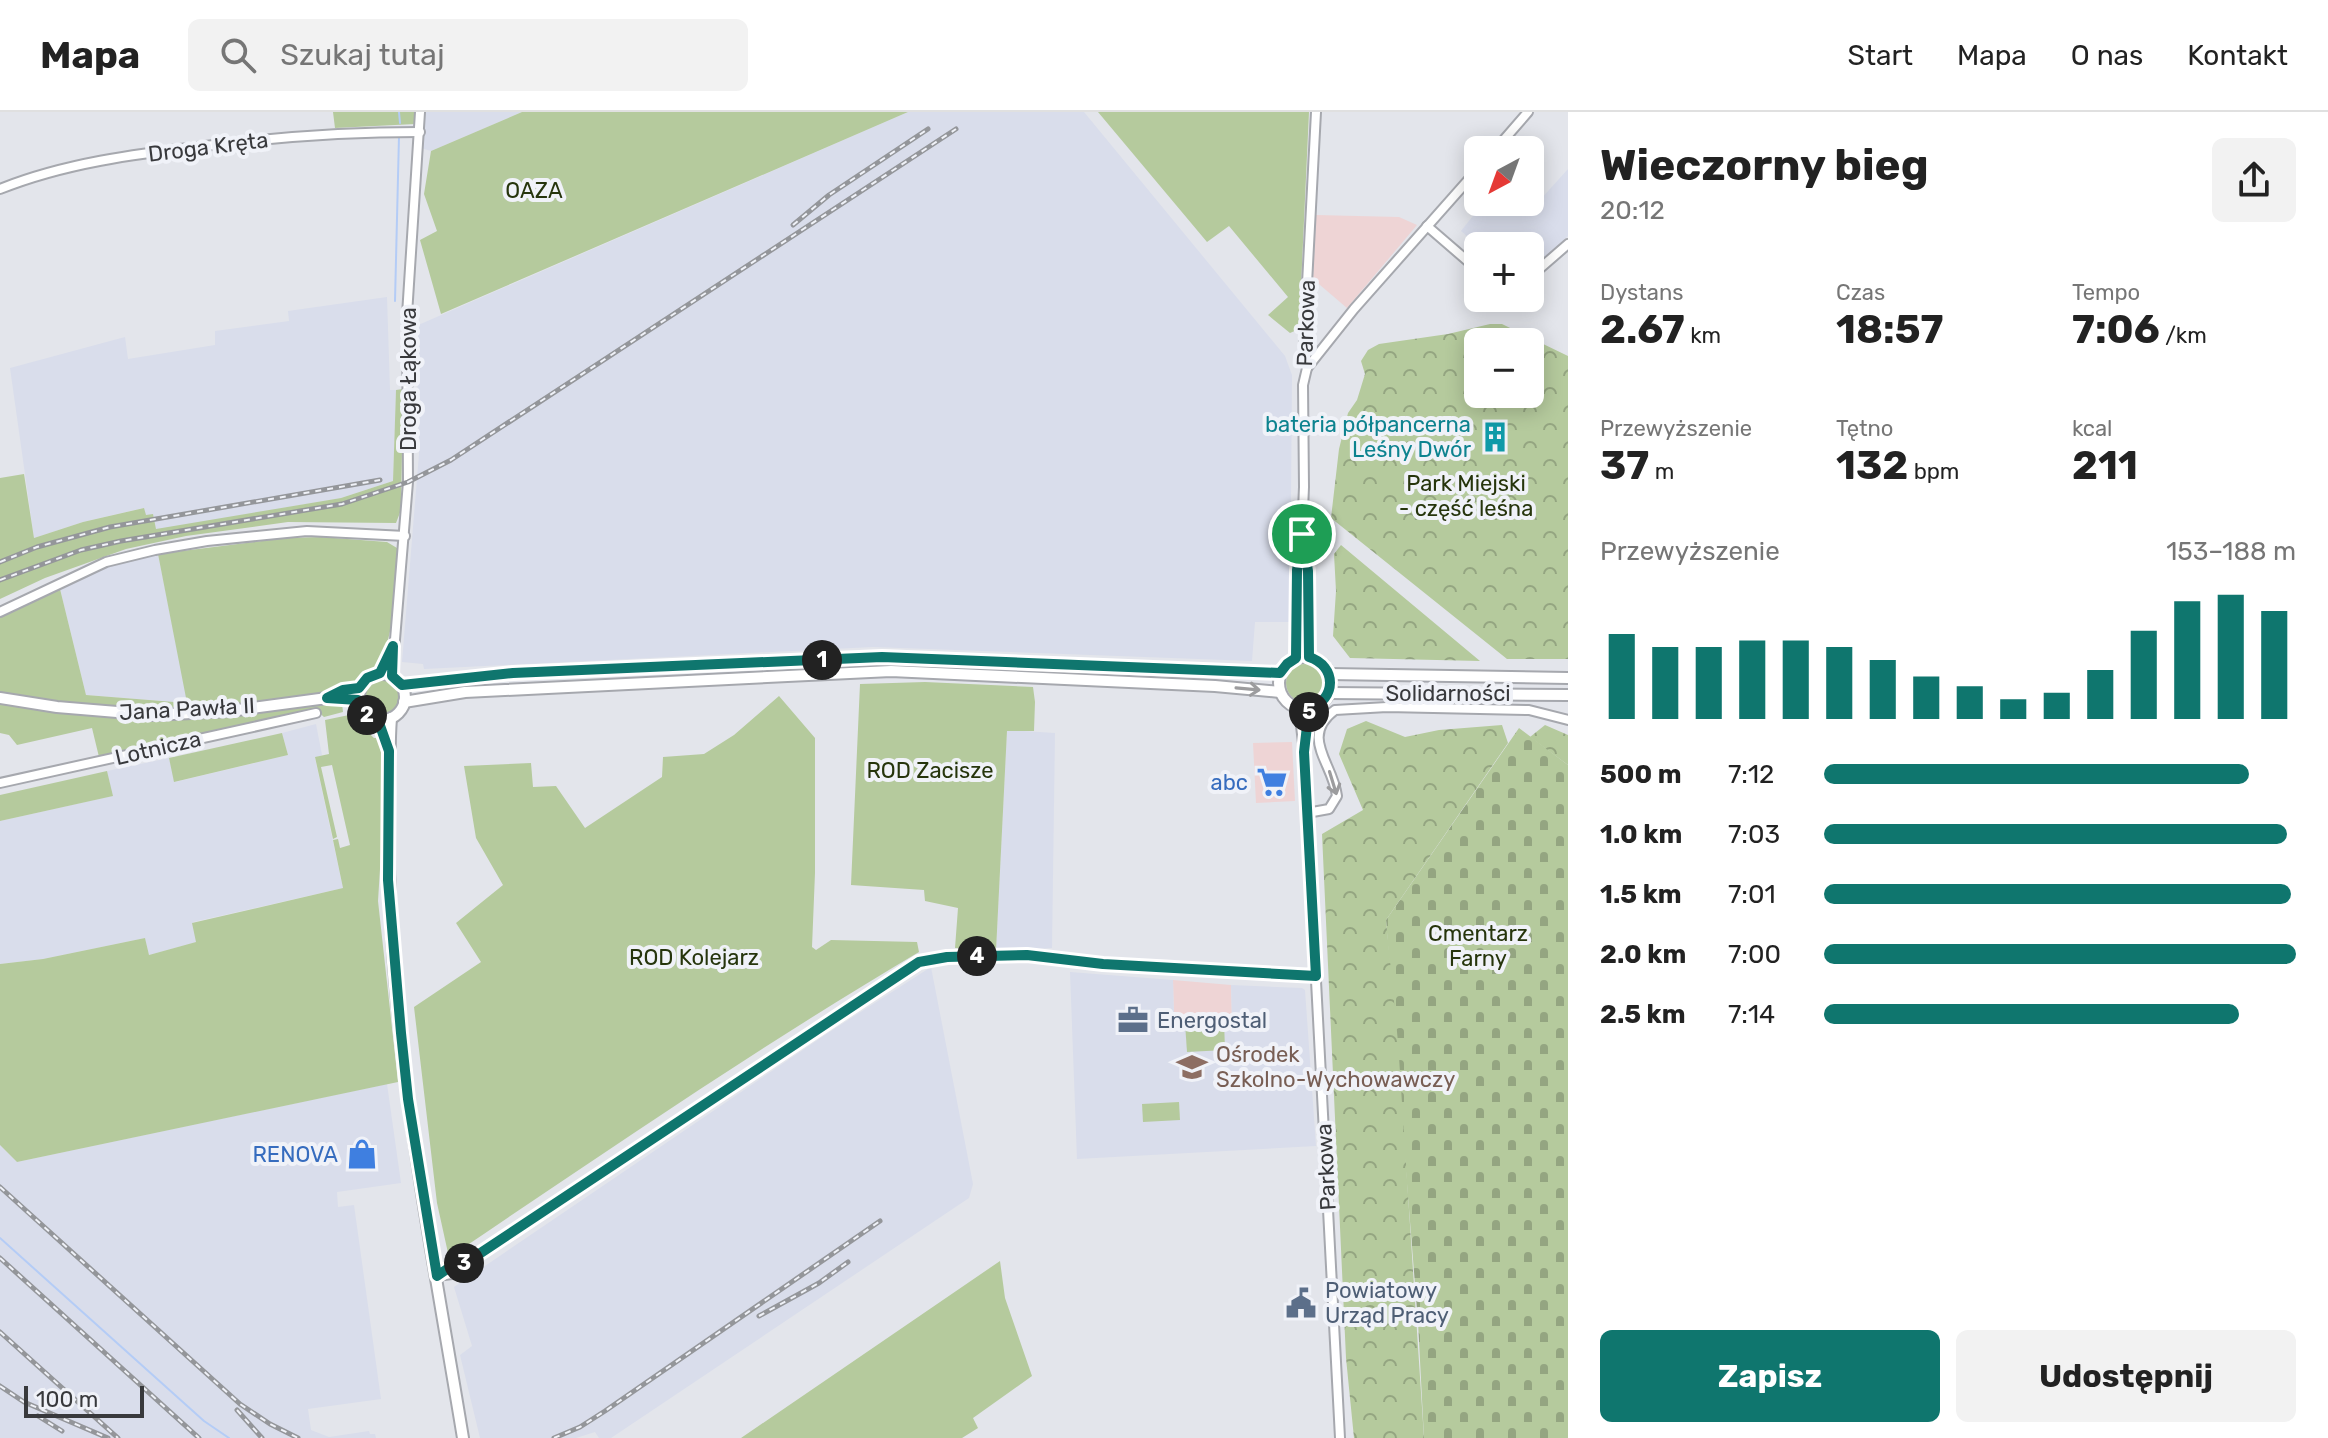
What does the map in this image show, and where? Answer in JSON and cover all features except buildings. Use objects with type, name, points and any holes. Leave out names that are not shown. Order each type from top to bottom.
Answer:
[{"type":"main road","points":[[402,685],[513,673],[882,657],[1280,673]]},
{"type":"main road","points":[[1309,657],[1325,666],[1329,674],[1329,693],[1324,700],[1304,709],[1287,703],[1280,692],[1280,673],[1296,658],[1309,657]]},
{"type":"main road","points":[[404,702],[465,692],[891,671],[1280,692]]},
{"type":"main road","points":[[380,673],[392,676],[402,685],[404,702],[397,714],[378,720],[367,715],[359,694],[367,678],[380,673]]},
{"type":"main road","name":"Solidarności","points":[[1329,674],[1568,678]]},
{"type":"main road","name":"Solidarności","points":[[1329,693],[1568,695]]},
{"type":"main road","name":"Jana Pawła II","points":[[0,698],[73,709],[153,715],[230,711],[359,694]]},
{"type":"main road","points":[[391,718],[388,880],[408,1099],[463,1438]]},
{"type":"main road","points":[[378,720],[389,751]]},
{"type":"street","name":"Droga Łąkowa","points":[[392,676],[408,482],[407,315],[420,112]]},
{"type":"street","name":"Parkowa","points":[[1296,658],[1297,570],[1302,534],[1304,463],[1303,385],[1307,368],[1304,341],[1316,112]]},
{"type":"street","points":[[1507,136],[1528,112]]},
{"type":"street","name":"Droga Kręta","points":[[0,189],[98,161],[179,149],[333,134],[420,132]]},
{"type":"street","points":[[1307,368],[1354,309],[1464,185]]},
{"type":"street","points":[[1427,226],[1464,258]]},
{"type":"street","points":[[1544,265],[1568,245]]},
{"type":"street","points":[[0,612],[106,562],[155,550],[207,541],[307,531],[405,536]]},
{"type":"street","name":"Parkowa","points":[[1302,534],[1308,571],[1309,657]]},
{"type":"street","name":"Droga Łąkowa","points":[[380,673],[393,646]]},
{"type":"street","points":[[1307,813],[1329,809],[1337,796],[1318,742],[1318,733],[1327,716],[1343,708],[1529,710],[1568,720]]},
{"type":"street","name":"Parkowa","points":[[1304,709],[1340,1438]]},
{"type":"street","name":"Lotnicza","points":[[0,783],[316,713]]},
{"type":"street","points":[[437,1276],[452,1274],[919,962],[947,957],[1027,955],[1103,964],[1316,976]]},
{"type":"shaded area","points":[[415,112],[522,112],[431,151],[414,146]]},
{"type":"shaded area","points":[[908,112],[1084,112],[1285,356],[1292,375],[1290,622],[1255,622],[1252,661],[873,647],[424,669],[423,664],[402,662],[419,454],[416,326]]},
{"type":"shaded area","points":[[1568,169],[1568,236],[1544,257],[1544,232],[1464,234],[1461,231],[1473,216],[1544,216],[1544,196]]},
{"type":"shaded area","points":[[1316,215],[1399,217],[1417,225],[1347,308],[1313,279]]},
{"type":"shaded area","points":[[387,297],[390,390],[396,390],[393,481],[341,498],[156,530],[153,515],[145,516],[143,508],[83,522],[34,538],[10,368],[125,337],[128,359],[215,345],[215,331],[289,321],[288,311]]},
{"type":"shaded area","points":[[158,554],[188,703],[86,695],[60,589],[110,566]]},
{"type":"shaded area","points":[[316,724],[322,755],[315,758],[343,888],[193,922],[197,942],[149,955],[145,938],[43,959],[0,964],[0,821],[112,796],[107,771],[169,758],[175,782],[288,755],[282,733]]},
{"type":"shaded area","points":[[1007,730],[1055,733],[1052,948],[996,951]]},
{"type":"shaded area","points":[[1292,742],[1295,801],[1256,803],[1253,743]]},
{"type":"shaded area","points":[[931,967],[973,1184],[969,1198],[611,1438],[599,1438],[595,1432],[576,1438],[480,1438],[460,1355],[472,1346],[454,1287],[828,1033]]},
{"type":"shaded area","name":"Ośrodek Szkolno-Wychowawczy","points":[[1070,972],[1173,980],[1174,1021],[1232,1019],[1231,985],[1305,990],[1316,1146],[1077,1159]]},
{"type":"shaded area","points":[[1173,980],[1231,985],[1232,1019],[1174,1021]]},
{"type":"shaded area","points":[[387,1084],[401,1183],[337,1192],[338,1207],[354,1205],[381,1399],[308,1409],[311,1430],[329,1437],[369,1431],[376,1438],[0,1438],[0,1145],[17,1162]]},
{"type":"green space","points":[[333,112],[415,112],[415,124],[335,128]]},
{"type":"green space","name":"OAZA","points":[[522,112],[908,112],[441,314],[420,240],[437,231],[424,194],[431,151]]},
{"type":"green space","points":[[1098,112],[1309,112],[1299,329],[1290,333],[1268,315],[1288,297],[1229,226],[1207,242]]},
{"type":"green space","name":"Park Miejski - część leśna","points":[[1490,324],[1510,328],[1473,328]]},
{"type":"green space","name":"Park Miejski - część leśna","points":[[1464,330],[1464,408],[1544,408],[1544,344],[1568,356],[1568,659],[1507,659],[1331,518],[1339,449],[1348,413],[1357,400],[1365,374],[1361,361],[1368,350],[1379,344]]},
{"type":"green space","points":[[403,389],[401,510],[396,523],[288,522],[186,536],[126,549],[45,578],[0,599],[0,478],[24,474],[34,538],[83,522],[144,508],[146,515],[153,514],[156,529],[341,498],[393,481],[396,390]]},
{"type":"green space","points":[[321,537],[387,542],[397,548],[394,608],[388,641],[378,665],[370,673],[340,687],[343,712],[324,717],[316,710],[285,715],[99,757],[92,728],[17,745],[9,735],[0,733],[0,618],[60,589],[86,695],[187,703],[158,554],[285,538]]},
{"type":"green space","name":"Park Miejski - część leśna","points":[[1341,545],[1480,661],[1350,658],[1333,636],[1336,591],[1334,554]]},
{"type":"green space","points":[[1305,664],[1318,670],[1324,683],[1318,696],[1305,702],[1292,696],[1286,683],[1292,670]]},
{"type":"green space","points":[[381,678],[394,684],[400,697],[394,710],[381,716],[368,710],[362,697],[368,684]]},
{"type":"green space","name":"ROD Zacisze","points":[[925,682],[1033,687],[1034,731],[1007,731],[996,951],[955,948],[958,908],[925,901],[924,890],[851,885],[860,684]]},
{"type":"green space","name":"ROD Kolejarz","points":[[779,696],[815,738],[812,947],[816,950],[831,940],[917,942],[919,952],[742,1062],[454,1254],[448,1253],[437,1203],[414,1007],[481,962],[456,923],[503,885],[476,838],[464,766],[531,763],[533,787],[556,786],[585,828],[662,777],[663,757],[704,754],[734,735]]},
{"type":"green space","points":[[349,715],[374,738],[379,738],[384,763],[383,853],[378,901],[398,1082],[17,1162],[0,1145],[0,964],[43,959],[145,938],[149,955],[196,942],[192,923],[343,888],[333,840],[338,839],[340,848],[350,845],[332,765],[321,767],[337,837],[333,839],[315,757],[329,754],[325,720]]},
{"type":"green space","points":[[1366,721],[1405,737],[1439,730],[1502,725],[1508,743],[1386,920],[1398,1042],[1424,1438],[1354,1438],[1346,1358],[1322,834],[1363,810],[1339,754],[1347,729]]},
{"type":"green space","points":[[1545,725],[1568,735],[1568,765],[1530,737]]},
{"type":"green space","name":"Cmentarz Farny","points":[[1519,728],[1568,765],[1568,1438],[1424,1438],[1418,1322],[1386,920]]},
{"type":"green space","points":[[282,733],[288,755],[174,782],[169,758]]},
{"type":"green space","points":[[107,771],[113,796],[0,821],[0,795]]},
{"type":"green space","points":[[1224,1021],[1225,1050],[1187,1052],[1185,1023]]},
{"type":"green space","points":[[1179,1102],[1180,1120],[1143,1122],[1142,1104]]},
{"type":"green space","points":[[1000,1261],[1005,1298],[1032,1376],[973,1418],[978,1428],[962,1438],[741,1438]]},
{"type":"waterway","points":[[399,112],[400,123]]},
{"type":"waterway","points":[[395,301],[399,136]]},
{"type":"waterway","points":[[0,1238],[204,1421],[229,1438]]},
{"type":"railway","points":[[793,225],[829,195],[928,129]]},
{"type":"railway","points":[[0,580],[81,550],[342,504],[408,482],[451,460],[956,129]]},
{"type":"railway","points":[[0,562],[37,547],[110,527],[380,480]]},
{"type":"railway","points":[[0,1187],[240,1404],[298,1438]]},
{"type":"railway","points":[[554,1438],[580,1427],[605,1411],[880,1221]]},
{"type":"railway","points":[[0,1258],[199,1438]]},
{"type":"railway","points":[[759,1316],[819,1283],[848,1262]]},
{"type":"railway","points":[[0,1332],[118,1438]]},
{"type":"railway","points":[[0,1386],[24,1402],[108,1438]]},
{"type":"railway","points":[[237,1410],[262,1438]]},
{"type":"railway","points":[[38,1416],[62,1431]]},
{"type":"place","name":"bateria półpancerna Leśny Dwór","points":[[1495,437]]},
{"type":"place","name":"abc","points":[[1272,782]]},
{"type":"place","name":"Energostal","points":[[1133,1020]]},
{"type":"place","name":"Ośrodek Szkolno-Wychowawczy","points":[[1192,1067]]},
{"type":"place","name":"RENOVA","points":[[362,1154]]},
{"type":"place","name":"Powiatowy Urząd Pracy","points":[[1301,1303]]},
{"type":"route","points":[[1302,534],[1308,571],[1309,657],[1325,666],[1331,681],[1324,700],[1309,709],[1304,752],[1316,976],[1103,964],[1027,955],[930,958],[898,974],[461,1266],[450,1267],[437,1276],[408,1099],[401,1033],[388,880],[389,751],[378,720],[363,711],[358,700],[327,698],[343,690],[359,688],[367,678],[380,673],[393,646],[392,676],[402,685],[513,673],[882,657],[1280,673],[1296,658],[1297,570],[1302,534]]}]
